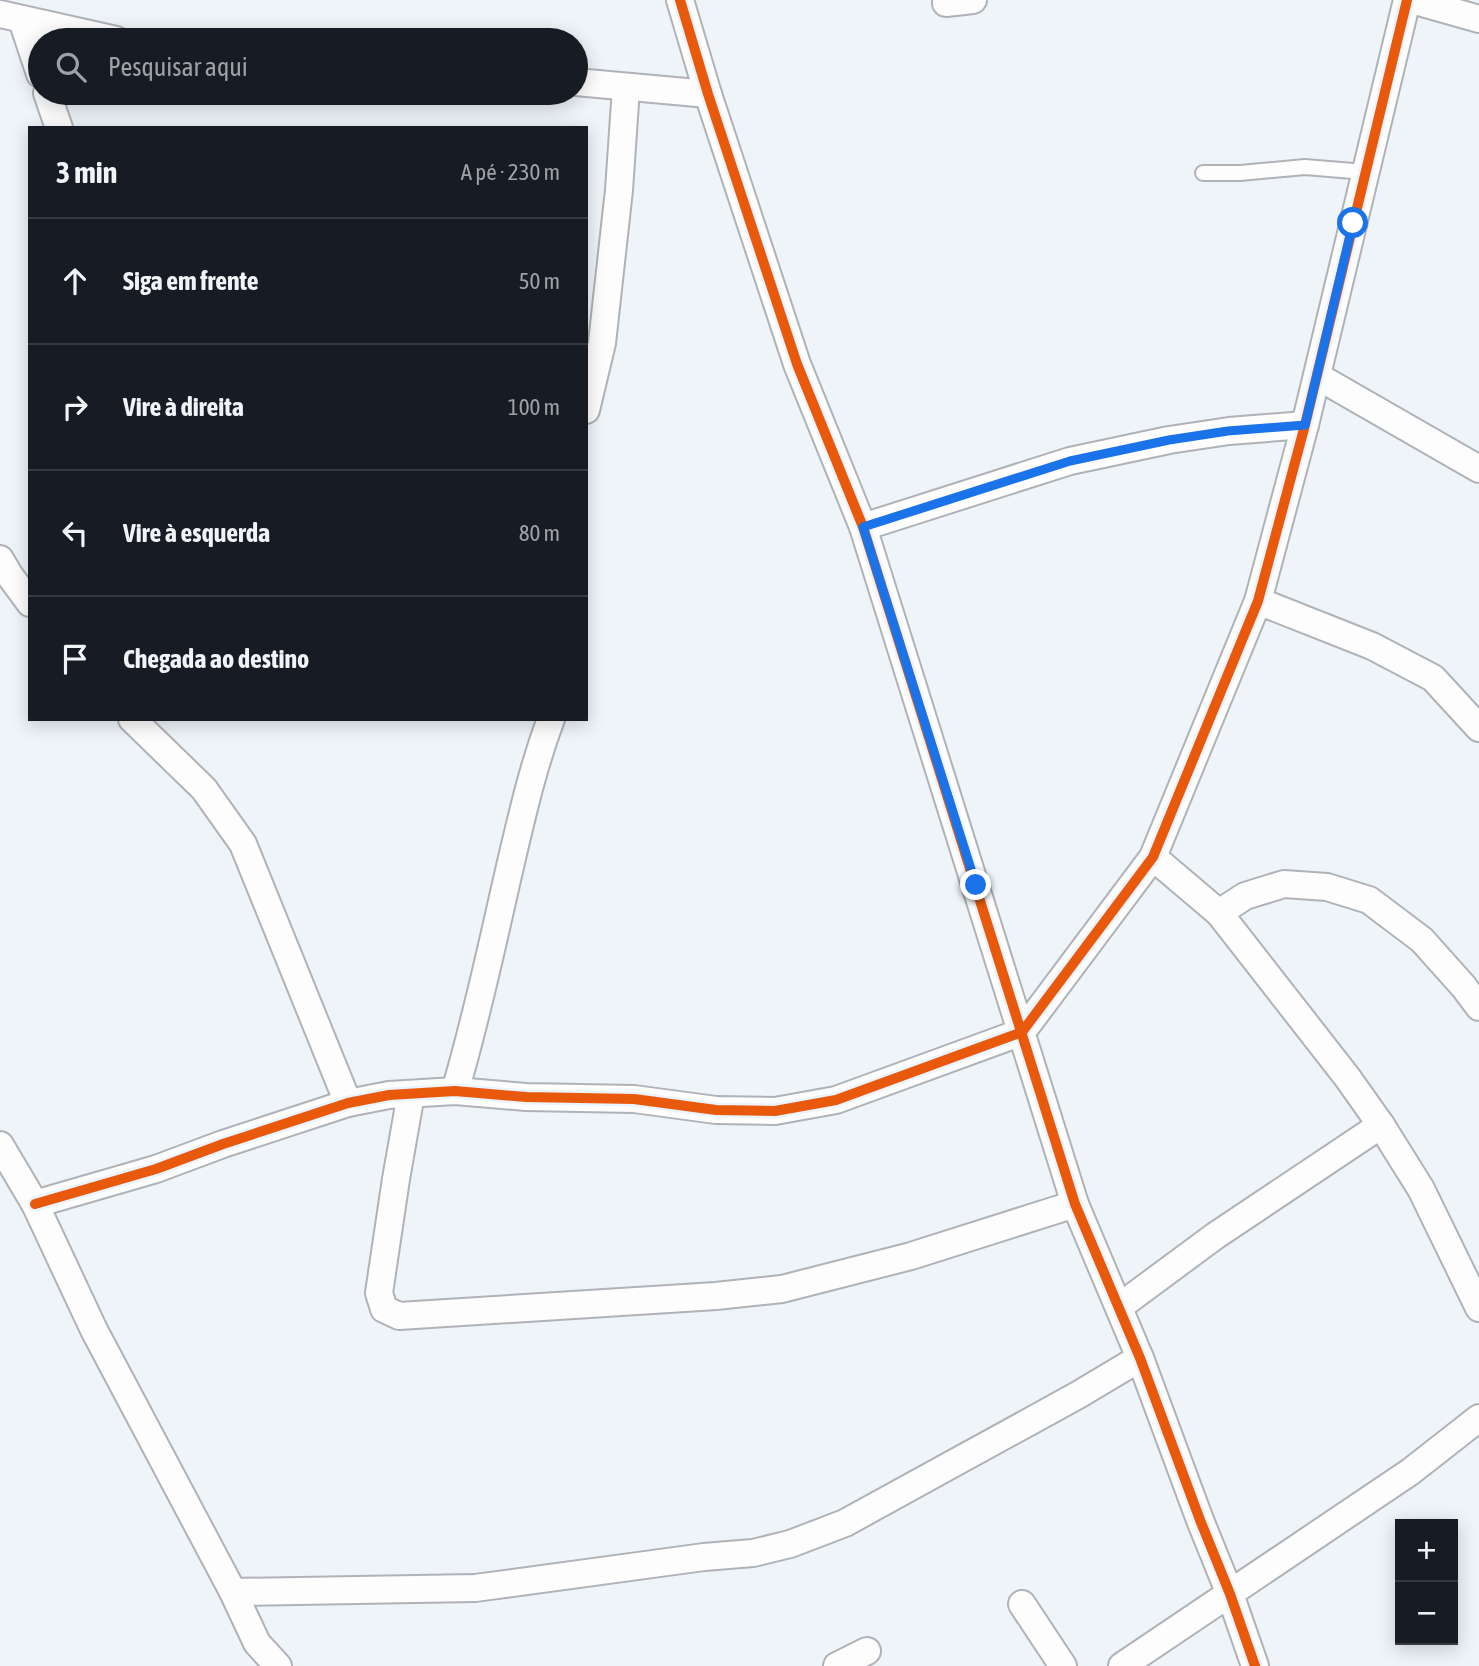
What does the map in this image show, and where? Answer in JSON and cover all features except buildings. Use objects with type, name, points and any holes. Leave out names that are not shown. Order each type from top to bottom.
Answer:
[{"type":"street","points":[[680,0],[797,364],[863,527],[1075,1204],[1140,1358],[1255,1666]]},
{"type":"street","points":[[946,3],[973,0]]},
{"type":"street","points":[[35,1204],[156,1169],[348,1103],[389,1095],[455,1091],[526,1097],[634,1099],[716,1110],[775,1111],[836,1100],[1021,1032],[1153,857],[1258,601],[1305,425],[1365,172],[1410,0],[1479,19]]},
{"type":"street","points":[[11,17],[61,28]]},
{"type":"street","points":[[11,17],[28,50]]},
{"type":"street","points":[[588,83],[708,93]]},
{"type":"street","points":[[588,402],[602,342],[619,190],[626,88]]},
{"type":"street","points":[[51,105],[58,126]]},
{"type":"street","points":[[1317,376],[1479,469]]},
{"type":"street","points":[[863,527],[1070,461],[1169,440],[1228,431],[1305,425]]},
{"type":"street","points":[[0,558],[28,600]]},
{"type":"street","points":[[1258,601],[1372,646],[1433,678],[1479,728]]},
{"type":"street","points":[[134,721],[204,789],[243,844],[348,1103]]},
{"type":"street","points":[[455,1091],[522,817],[550,721]]},
{"type":"street","points":[[1153,857],[1219,913],[1381,1125],[1421,1189],[1479,1308]]},
{"type":"street","points":[[1219,913],[1245,897],[1284,884],[1328,887],[1369,900],[1422,940],[1479,1007]]},
{"type":"street","points":[[411,1094],[379,1293],[384,1309],[399,1316],[716,1296],[782,1289],[911,1256],[1075,1204]]},
{"type":"street","points":[[1119,1307],[1215,1236],[1381,1125]]},
{"type":"street","points":[[0,1145],[35,1204],[94,1330],[233,1592],[257,1655],[278,1666]]},
{"type":"street","points":[[233,1592],[475,1588],[704,1556],[754,1553],[790,1544],[845,1523],[1140,1358]]},
{"type":"street","points":[[1122,1666],[1410,1472],[1479,1418]]},
{"type":"street","points":[[1022,1604],[1063,1666]]},
{"type":"street","points":[[837,1666],[867,1651]]},
{"type":"lane","points":[[1203,173],[1240,173],[1305,167],[1365,172]]},
{"type":"cycle path","points":[[680,0],[708,94],[797,364],[863,527],[1075,1204],[1140,1358],[1255,1666]]},
{"type":"cycle path","points":[[35,1204],[156,1169],[348,1103],[389,1095],[455,1091],[526,1097],[634,1099],[716,1110],[775,1111],[836,1100],[1022,1032],[1153,857],[1258,601],[1305,425],[1407,0]]},
{"type":"route","points":[[976,885],[863,527],[1070,461],[1169,440],[1228,431],[1305,425],[1353,223]]}]
